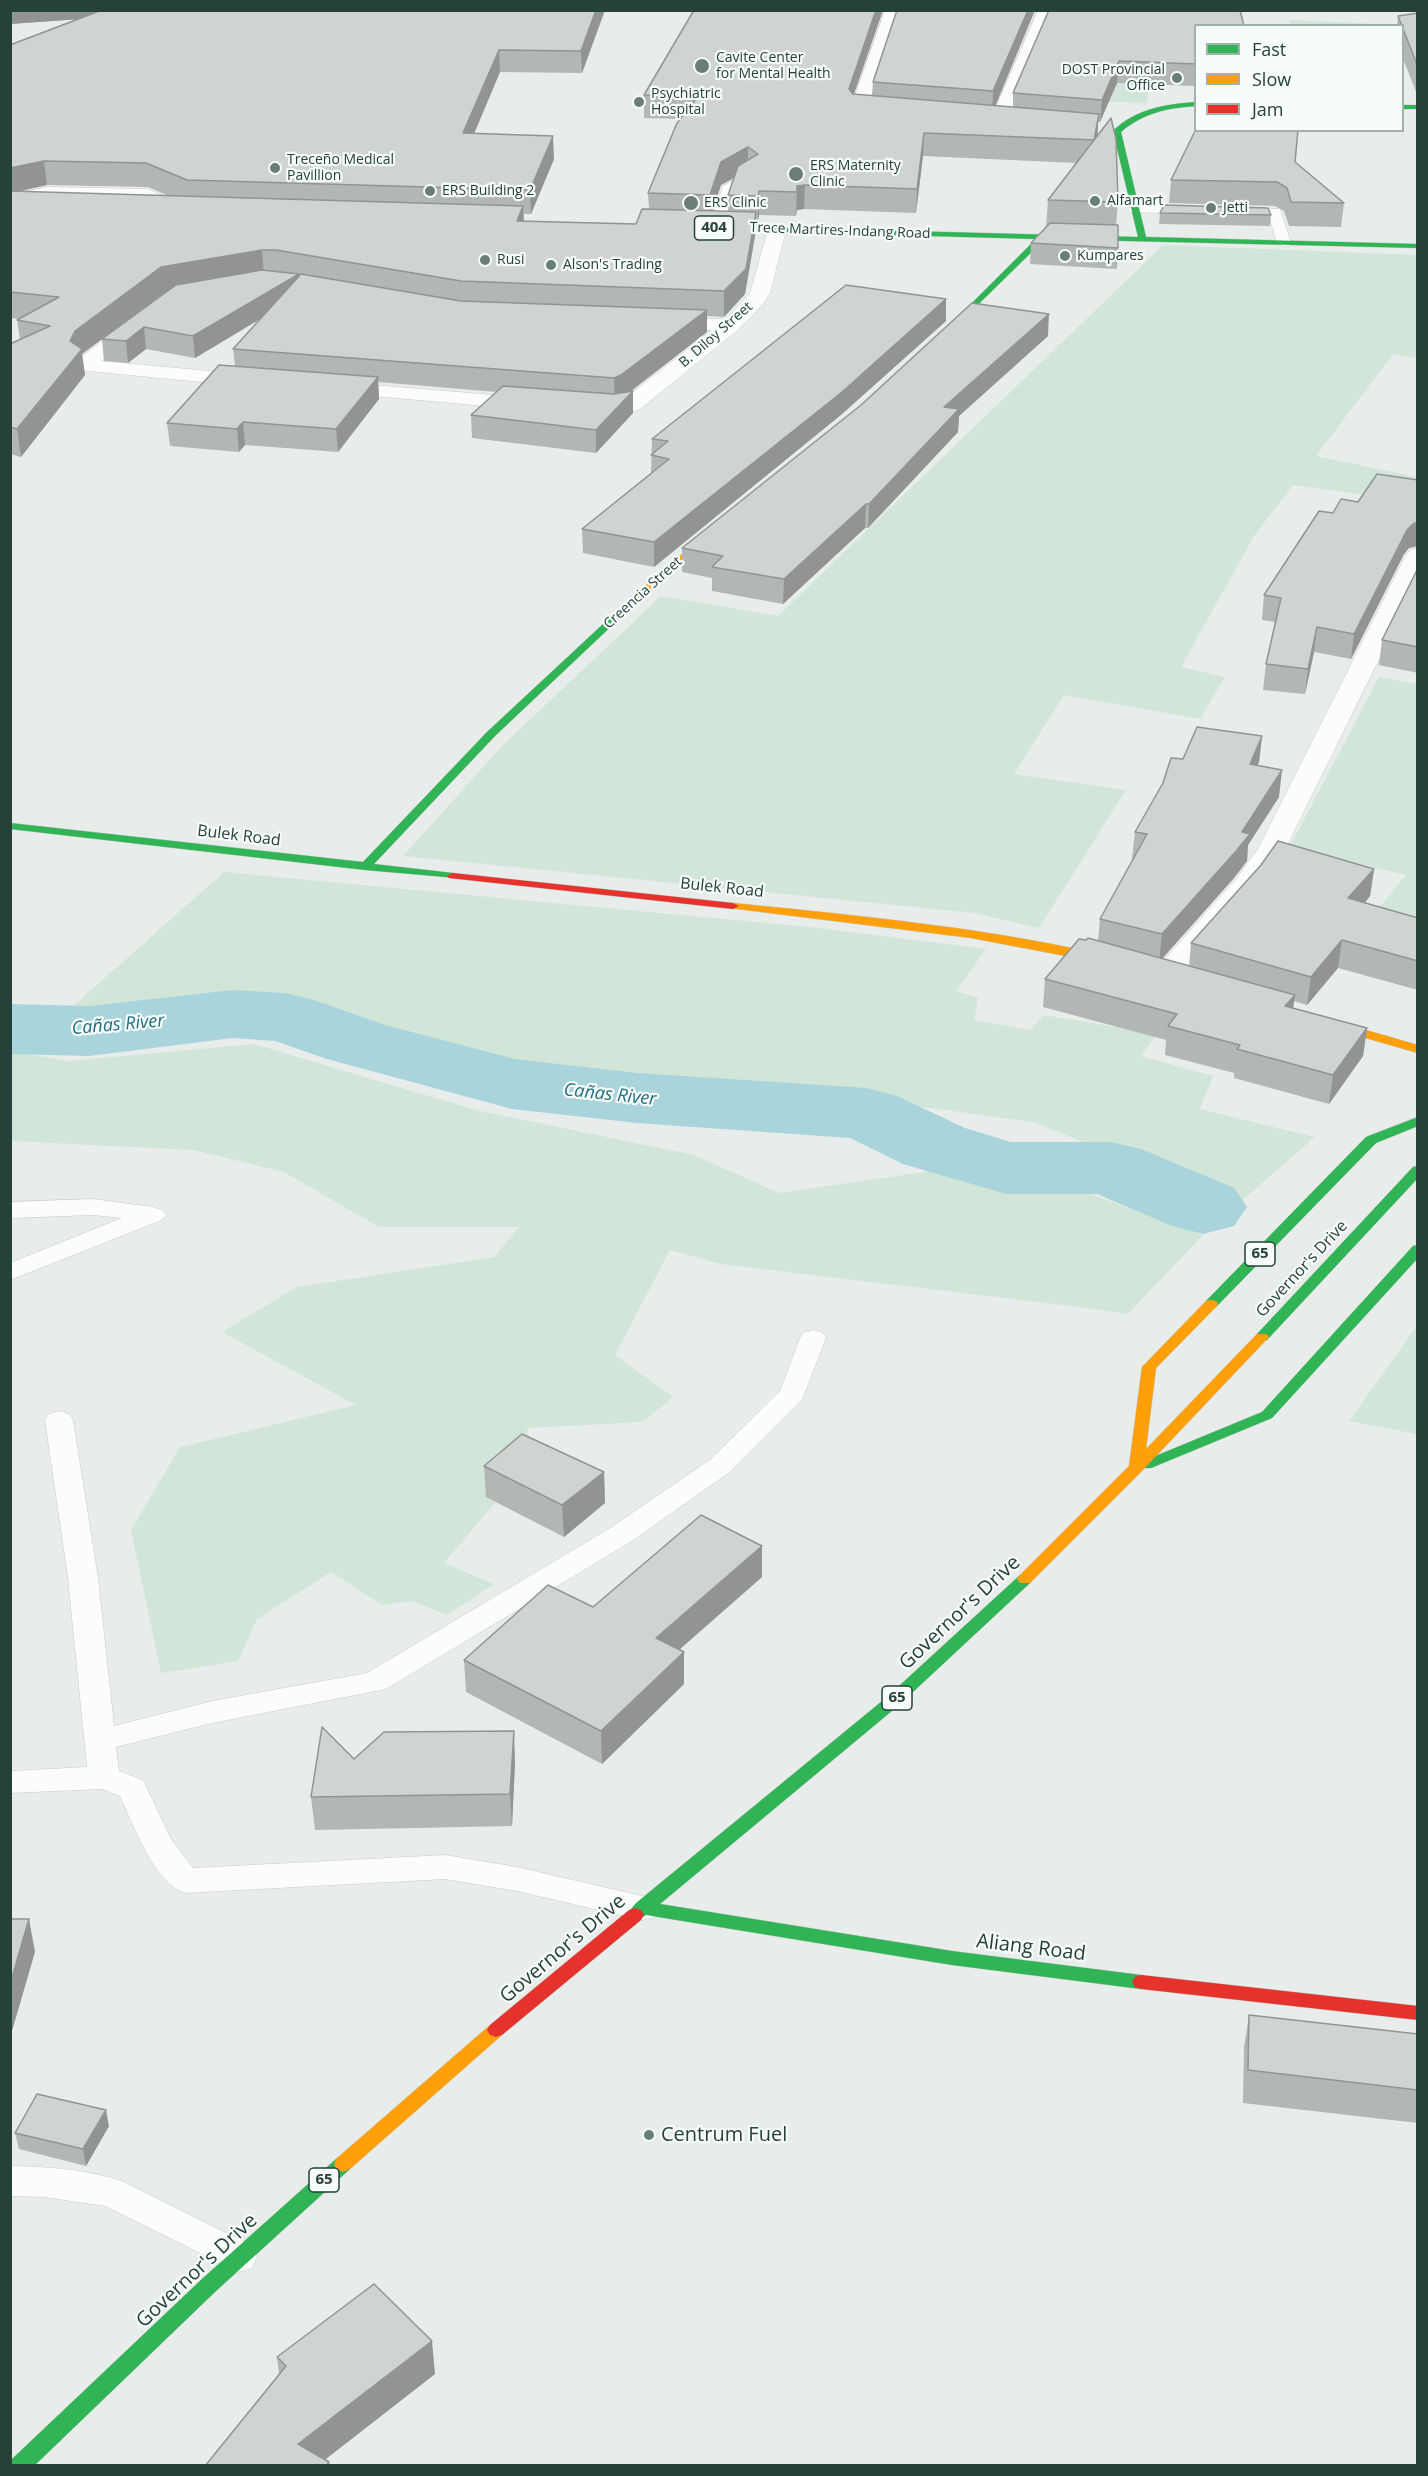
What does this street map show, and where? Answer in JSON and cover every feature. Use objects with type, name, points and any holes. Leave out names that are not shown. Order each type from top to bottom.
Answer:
[{"type":"main road","points":[[1143,240],[1111,130],[1149,109],[1194,104]]},
{"type":"main road","points":[[10,208],[34,209]]},
{"type":"main road","points":[[160,212],[191,213]]},
{"type":"main road","name":"Trece Martires-Indang Road","points":[[693,227],[1418,246]]},
{"type":"main road","points":[[938,343],[1042,237]]},
{"type":"main road","name":"Creencia Street","points":[[365,867],[462,762],[496,729],[676,562],[732,517]]},
{"type":"main road","name":"Bulek Road","points":[[10,826],[365,867],[912,925],[1035,943],[1122,963]]},
{"type":"main road","points":[[1312,1018],[1418,1049]]},
{"type":"main road","name":"65","points":[[1136,1469],[1149,1367],[1371,1140],[1418,1121]]},
{"type":"main road","name":"Governor's Drive","points":[[20,2466],[239,2258],[414,2101],[642,1908],[881,1712],[1052,1554],[1136,1469],[1418,1170]]},
{"type":"main road","name":"Governor's Drive","points":[[1136,1469],[1267,1415],[1418,1249]]},
{"type":"main road","name":"Aliang Road","points":[[642,1908],[962,1959],[1179,1987],[1418,2013]]},
{"type":"street","points":[[893,10],[859,110],[906,114]]},
{"type":"street","points":[[1023,123],[993,120],[1046,10]]},
{"type":"street","name":"B. Diloy Street","points":[[575,407],[615,409],[631,405],[732,325],[760,293],[777,230]]},
{"type":"street","points":[[158,308],[87,362],[85,366],[268,383]]},
{"type":"street","points":[[636,322],[732,325]]},
{"type":"street","points":[[315,386],[552,405]]},
{"type":"street","points":[[1165,975],[1246,885],[1270,850],[1418,555]]},
{"type":"lane","points":[[716,228],[730,186],[749,176]]},
{"type":"lane","points":[[10,199],[47,191],[148,193],[191,213]]},
{"type":"lane","points":[[1135,209],[1275,212],[1284,243]]},
{"type":"lane","points":[[10,1210],[93,1207],[153,1215],[10,1272]]},
{"type":"lane","points":[[101,1740],[212,1713],[375,1682],[622,1534],[721,1465],[792,1394],[813,1338]]},
{"type":"lane","points":[[59,1420],[83,1578],[104,1778]]},
{"type":"lane","points":[[10,1782],[104,1778],[132,1788],[158,1845],[185,1881],[445,1868],[517,1879],[642,1908]]},
{"type":"lane","points":[[10,2181],[44,2182],[111,2192],[239,2258]]},
{"type":"green space","points":[[1289,20],[1378,24],[1290,24]]},
{"type":"green space","points":[[1029,78],[1149,82],[1147,103],[1025,99]]},
{"type":"green space","points":[[1163,245],[1417,255],[1417,358],[1393,354],[1316,456],[1417,477],[1417,502],[1293,485],[1254,536],[1181,667],[1225,677],[1200,719],[1064,695],[1014,774],[1126,790],[1039,928],[974,913],[403,856],[502,746],[661,596],[778,616]]},
{"type":"green space","points":[[1379,677],[1417,684],[1417,942],[1372,916],[1406,875],[1289,848]]},
{"type":"green space","points":[[224,872],[809,927],[986,949],[956,991],[978,998],[974,1020],[1030,1030],[1044,1015],[1157,1034],[1141,1056],[1213,1076],[1200,1109],[1315,1137],[1239,1203],[1033,1122],[916,1106],[658,1086],[519,1071],[325,1012],[244,1001],[62,1016]]},
{"type":"green space","points":[[254,1044],[476,1110],[694,1155],[779,1193],[931,1171],[1093,1195],[1203,1235],[1128,1314],[720,1264],[670,1250],[615,1355],[673,1397],[643,1422],[527,1428],[532,1459],[444,1563],[494,1584],[447,1615],[413,1601],[382,1605],[331,1572],[257,1619],[238,1661],[161,1673],[131,1530],[180,1447],[356,1405],[222,1332],[297,1287],[494,1257],[519,1227],[379,1227],[284,1172],[193,1150],[11,1141],[10,1051],[68,1061]]},
{"type":"green space","points":[[1417,1326],[1417,1434],[1349,1421]]},
{"type":"building","points":[[102,10],[596,10],[581,51],[499,50],[463,133],[553,136],[530,190],[187,180],[146,163],[44,161],[10,168],[10,45]]},
{"type":"building","points":[[694,10],[876,10],[849,89],[853,94],[1099,114],[1094,140],[924,133],[917,189],[805,185],[797,186],[797,192],[759,191],[758,196],[728,195],[738,166],[758,154],[748,147],[721,162],[710,195],[648,193],[677,123],[697,98],[644,95]]},
{"type":"building","points":[[897,10],[1028,10],[993,91],[873,82]]},
{"type":"building","points":[[1049,10],[1240,10],[1244,24],[1194,24],[1194,64],[1119,61],[1102,100],[1013,93]]},
{"type":"building","points":[[1418,13],[1418,67],[1404,31],[1404,24],[1401,24],[1398,16]]},
{"type":"building","points":[[1111,118],[1116,139],[1118,202],[1048,200]]},
{"type":"building","points":[[1195,132],[1298,132],[1295,162],[1344,203],[1291,202],[1287,188],[1277,182],[1171,180]]},
{"type":"building","points":[[10,191],[523,206],[517,221],[636,224],[642,209],[756,212],[746,269],[724,291],[461,281],[276,250],[262,250],[161,267],[75,331],[70,341],[82,349],[17,429],[10,427],[10,344],[50,326],[17,320],[59,297],[10,292]]},
{"type":"building","points":[[1164,205],[1268,208],[1271,215],[1160,213]]},
{"type":"building","points":[[1050,223],[1118,225],[1118,248],[1031,243]]},
{"type":"building","points":[[262,270],[299,274],[193,336],[144,327],[126,341],[102,339],[176,285]]},
{"type":"building","points":[[301,274],[461,301],[707,310],[614,378],[233,349]]},
{"type":"building","points":[[846,285],[946,299],[842,392],[654,542],[582,529],[669,459],[651,455],[668,441],[652,439]]},
{"type":"building","points":[[972,303],[1049,314],[944,407],[959,409],[869,504],[866,504],[784,579],[712,567],[723,556],[682,548],[861,405]]},
{"type":"building","points":[[219,365],[378,377],[336,429],[243,422],[237,429],[167,423]]},
{"type":"building","points":[[503,386],[614,394],[633,391],[596,430],[471,415]]},
{"type":"building","points":[[1377,474],[1418,480],[1418,522],[1407,530],[1354,634],[1317,627],[1308,669],[1266,664],[1281,598],[1264,595],[1319,511],[1333,513],[1341,499],[1358,502]]},
{"type":"building","points":[[1418,568],[1418,647],[1382,640]]},
{"type":"building","points":[[1197,727],[1262,736],[1250,764],[1282,770],[1242,832],[1250,834],[1162,934],[1100,919],[1147,834],[1135,832],[1163,783],[1171,758],[1183,759]]},
{"type":"building","points":[[1278,841],[1374,869],[1348,898],[1418,918],[1418,961],[1342,940],[1311,977],[1191,943],[1261,865]]},
{"type":"building","points":[[1088,938],[1295,995],[1285,1006],[1367,1028],[1333,1075],[1237,1049],[1240,1045],[1168,1026],[1177,1014],[1045,979],[1079,939]]},
{"type":"building","points":[[522,1434],[604,1472],[562,1505],[484,1466]]},
{"type":"building","points":[[701,1515],[762,1546],[656,1638],[684,1652],[601,1731],[464,1660],[548,1585],[593,1607]]},
{"type":"building","points":[[322,1727],[354,1759],[384,1732],[514,1731],[510,1794],[311,1797]]},
{"type":"building","points":[[10,1919],[29,1919],[10,1984]]},
{"type":"building","points":[[1249,2015],[1418,2034],[1418,2090],[1248,2070]]},
{"type":"building","points":[[37,2094],[106,2110],[83,2149],[15,2133]]},
{"type":"building","points":[[374,2284],[432,2341],[298,2444],[329,2462],[326,2466],[205,2466],[286,2366],[277,2357]]},
{"type":"waterway","name":"Cañas River","points":[[10,1029],[89,1031],[233,1014],[285,1017],[356,1042],[512,1084],[637,1098],[867,1114],[934,1146],[1006,1168],[1110,1168],[1203,1207]]},
{"type":"traffic: fast","points":[[1143,240],[1117,131],[1144,113],[1194,104]]},
{"type":"traffic: fast","points":[[1404,107],[1418,107]]},
{"type":"traffic: fast","points":[[712,228],[1418,246]]},
{"type":"traffic: fast","points":[[946,334],[1042,237]]},
{"type":"traffic: fast","points":[[365,867],[491,734],[634,600]]},
{"type":"traffic: fast","points":[[10,826],[453,876]]},
{"type":"traffic: fast","points":[[1211,1304],[1371,1140],[1418,1121]]},
{"type":"traffic: fast","points":[[1262,1337],[1418,1170]]},
{"type":"traffic: fast","points":[[1146,1465],[1267,1415],[1418,1249]]},
{"type":"traffic: fast","points":[[635,1915],[893,1701],[1025,1579]]},
{"type":"traffic: fast","points":[[642,1908],[952,1958],[1141,1982]]},
{"type":"traffic: fast","points":[[19,2466],[209,2285],[343,2164]]},
{"type":"traffic: slow","points":[[634,600],[717,529]]},
{"type":"traffic: slow","points":[[733,906],[971,935],[1113,961]]},
{"type":"traffic: slow","points":[[1324,1022],[1418,1049]]},
{"type":"traffic: slow","points":[[1136,1469],[1149,1367],[1211,1304]]},
{"type":"traffic: slow","points":[[1025,1579],[1262,1337]]},
{"type":"traffic: slow","points":[[343,2164],[496,2030]]},
{"type":"traffic: jam","points":[[453,876],[733,906]]},
{"type":"traffic: jam","points":[[496,2030],[635,1915]]},
{"type":"traffic: jam","points":[[1141,1982],[1418,2013]]},
{"type":"place","name":"Cavite Center for Mental Health","points":[[702,66]]},
{"type":"place","name":"DOST Provincial Office","points":[[1177,78]]},
{"type":"place","name":"Psychiatric Hospital","points":[[639,102]]},
{"type":"place","name":"Treceño Medical Pavillion","points":[[275,168]]},
{"type":"place","name":"ERS Maternity Clinic","points":[[796,174]]},
{"type":"place","name":"ERS Building 2","points":[[430,191]]},
{"type":"place","name":"Alfamart","points":[[1095,201]]},
{"type":"place","name":"ERS Clinic","points":[[691,203]]},
{"type":"place","name":"Jetti","points":[[1211,208]]},
{"type":"place","name":"Kumpares","points":[[1065,256]]},
{"type":"place","name":"Rusi","points":[[485,260]]},
{"type":"place","name":"Alson's Trading","points":[[551,265]]},
{"type":"place","name":"Centrum Fuel","points":[[649,2135]]}]
